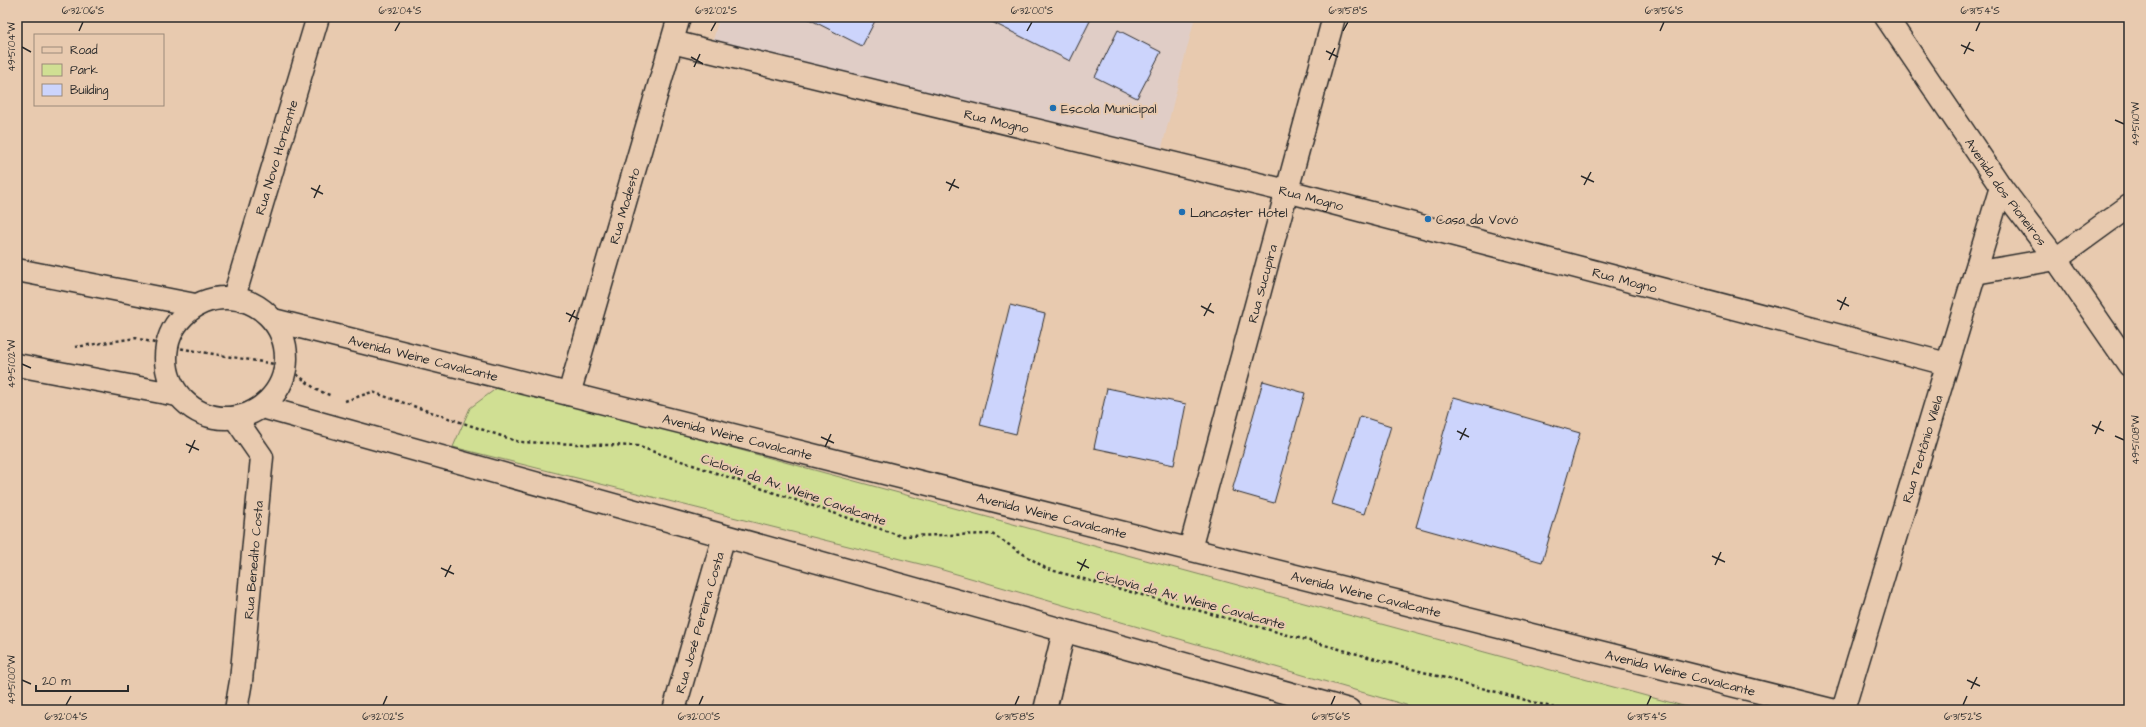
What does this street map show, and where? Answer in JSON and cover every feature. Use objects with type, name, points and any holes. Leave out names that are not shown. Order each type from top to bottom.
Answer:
[{"type":"main road","name":"Rua Novo Horizonte","points":[[234,298],[318,17]]},
{"type":"main road","name":"Rua Modesto","points":[[569,394],[680,17]]},
{"type":"main road","name":"Rua Sucupira","points":[[1190,549],[1334,17]]},
{"type":"main road","name":"Avenida dos Pioneiros","points":[[1886,17],[2001,187],[2056,259],[2129,364]]},
{"type":"main road","name":"Rua Mogno","points":[[672,42],[1287,190],[1948,364]]},
{"type":"main road","name":"Rua Teotônio Vilela","points":[[1843,710],[2001,187]]},
{"type":"main road","points":[[1975,273],[2056,259],[2129,206]]},
{"type":"main road","points":[[17,270],[194,305]]},
{"type":"main road","points":[[234,298],[249,301],[262,309],[273,320],[284,342],[286,366],[278,388],[262,407],[249,414],[234,418],[218,419],[203,414],[188,406],[177,395],[166,372],[166,346],[176,323],[194,305],[207,300],[234,298]]},
{"type":"main road","name":"Avenida Weine Cavalcante","points":[[273,320],[1831,710]]},
{"type":"main road","points":[[17,365],[177,395]]},
{"type":"main road","points":[[262,407],[1348,710]]},
{"type":"main road","name":"Rua Benedito Costa","points":[[234,418],[262,457],[242,681],[236,710]]},
{"type":"main road","name":"Rua José Pereira Costa","points":[[674,710],[724,536]]},
{"type":"main road","points":[[1044,710],[1064,631]]},
{"type":"path","points":[[68,346],[76,347],[136,338],[166,346],[286,366],[317,390],[337,398]]},
{"type":"path","name":"Ciclovia da Av. Weine Cavalcante","points":[[344,401],[372,392],[519,442],[637,446],[901,536],[992,534],[1047,569],[1562,710]]},
{"type":"shaded area","name":"Escola Municipal","points":[[719,17],[1195,17],[1156,171],[712,45]]},
{"type":"green space","points":[[501,385],[1698,710],[1423,710],[936,568],[453,447],[470,408]]},
{"type":"building","points":[[805,17],[877,17],[862,46]]},
{"type":"building","points":[[982,17],[1088,17],[1091,19],[1070,61]]},
{"type":"building","points":[[1118,30],[1161,52],[1137,98],[1095,77]]},
{"type":"building","points":[[1010,305],[1045,314],[1016,434],[980,425]]},
{"type":"building","points":[[1263,381],[1305,393],[1274,503],[1232,491]]},
{"type":"building","points":[[1107,388],[1186,404],[1174,465],[1094,448]]},
{"type":"building","points":[[1454,397],[1580,433],[1542,562],[1416,527]]},
{"type":"building","points":[[1360,416],[1391,426],[1364,514],[1332,504]]},
{"type":"place","name":"Escola Municipal","points":[[1053,108]]},
{"type":"place","name":"Lancaster Hotel","points":[[1182,212]]},
{"type":"place","name":"Casa da Vovó","points":[[1428,219]]}]
